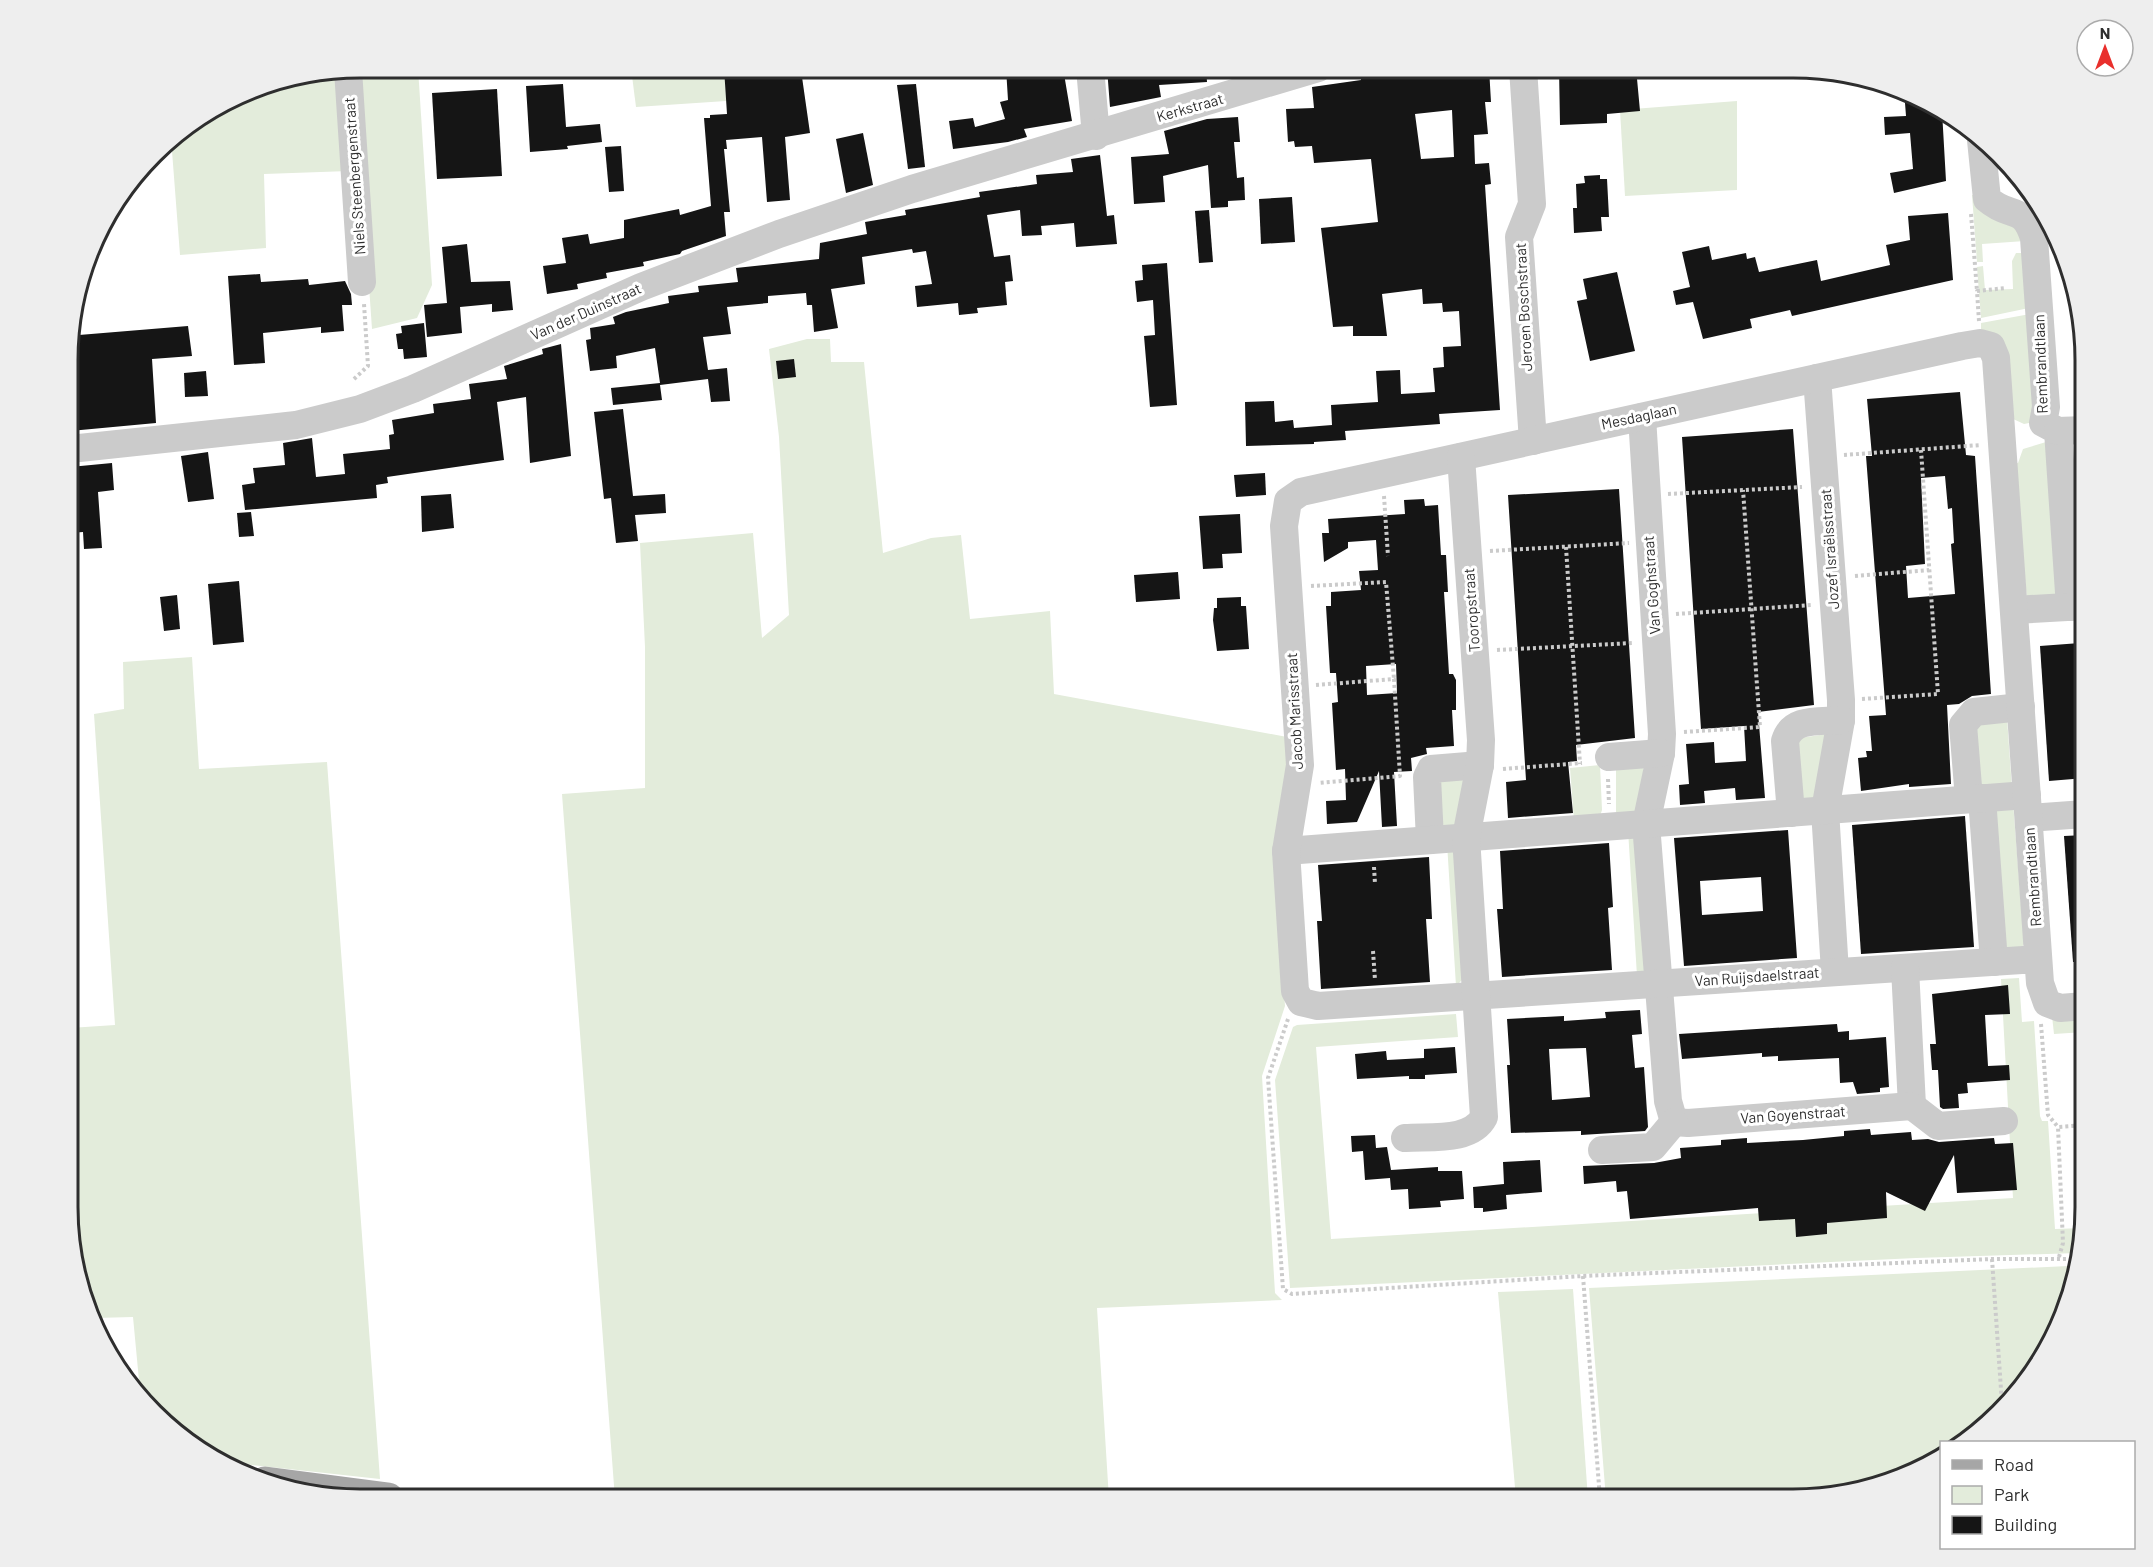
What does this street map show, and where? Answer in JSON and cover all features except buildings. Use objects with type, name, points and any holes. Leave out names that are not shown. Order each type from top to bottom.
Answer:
[{"type":"street","points":[[1091,78],[1095,135]]},
{"type":"street","name":"Kerkstraat","points":[[1095,135],[1285,78]]},
{"type":"street","name":"Jeroen Boschstraat","points":[[1524,78],[1532,204],[1520,237],[1533,441]]},
{"type":"street","name":"Niels Steenbergenstraat","points":[[349,79],[362,282]]},
{"type":"street","name":"Van der Duinstraat","points":[[78,447],[296,425],[360,409],[421,386],[641,287],[758,242],[872,202],[1095,135]]},
{"type":"street","points":[[1982,151],[1984,189]]},
{"type":"street","name":"Rembrandtlaan","points":[[1984,189],[1987,199],[1998,208],[2034,216],[2046,407],[2062,428],[2075,583]]},
{"type":"street","name":"Mesdaglaan","points":[[1288,501],[1301,492],[1461,456],[1817,378],[1986,345]]},
{"type":"street","name":"Rembrandtlaan","points":[[1986,345],[1996,357],[2038,959],[2042,994],[2047,1003]]},
{"type":"street","name":"Jozef Israëlsstraat","points":[[1817,378],[1841,710],[1824,810],[1835,972]]},
{"type":"street","name":"Van Goghstraat","points":[[1642,417],[1662,743],[1646,824],[1658,983]]},
{"type":"street","points":[[2002,439],[2062,428]]},
{"type":"street","name":"Tooropstraat","points":[[1461,456],[1481,740],[1480,765],[1466,837],[1476,995]]},
{"type":"street","name":"Jacob Marisstraat","points":[[1288,501],[1284,526],[1300,765],[1286,851],[1298,997]]},
{"type":"street","points":[[2014,610],[2075,607]]},
{"type":"street","points":[[1994,962],[1975,799],[1963,725],[1974,712],[2021,707]]},
{"type":"street","points":[[1791,813],[1785,741],[1788,730],[1797,723],[1841,710]]},
{"type":"street","points":[[1609,757],[1662,743]]},
{"type":"street","points":[[1430,840],[1427,777],[1431,769],[1480,765]]},
{"type":"street","points":[[1286,851],[1975,799],[2075,813]]},
{"type":"street","name":"Van Ruijsdaelstraat","points":[[1298,997],[1318,1005],[2038,959]]},
{"type":"street","points":[[1905,968],[1912,1106],[1938,1126],[2004,1121]]},
{"type":"street","points":[[1602,1150],[1653,1147],[1674,1122],[1668,1101],[1658,983]]},
{"type":"street","points":[[1405,1138],[1468,1133],[1478,1127],[1484,1118],[1476,995]]},
{"type":"street","points":[[2047,1003],[2061,1008],[2075,1007]]},
{"type":"street","name":"Van Goyenstraat","points":[[1674,1122],[1688,1123],[1912,1106]]},
{"type":"path","points":[[1984,189],[1970,194],[1977,291],[1986,345]]},
{"type":"path","points":[[354,379],[368,366],[362,282]]},
{"type":"path","points":[[1977,291],[2006,288]]},
{"type":"path","points":[[1823,456],[1921,450],[2002,439]]},
{"type":"path","points":[[1841,710],[1938,694],[1921,450]]},
{"type":"path","points":[[1381,474],[1388,556]]},
{"type":"path","points":[[1647,495],[1825,485]]},
{"type":"path","points":[[1662,743],[1760,727],[1743,490]]},
{"type":"path","points":[[1468,552],[1650,542]]},
{"type":"path","points":[[1566,547],[1580,764]]},
{"type":"path","points":[[1475,652],[1573,646],[1751,610],[1929,570]]},
{"type":"path","points":[[1288,587],[1386,582],[1400,776],[1297,785]]},
{"type":"path","points":[[1295,686],[1394,680]]},
{"type":"path","points":[[1480,765],[1489,770],[1595,763],[1609,757],[1610,813],[1600,822],[1600,827]]},
{"type":"path","points":[[1373,951],[1377,1001]]},
{"type":"path","points":[[1298,997],[1289,1014],[1268,1078],[1283,1289],[1292,1294],[1583,1276],[2071,1258]]},
{"type":"path","points":[[2047,1003],[2041,1022],[2048,1115],[2058,1127],[2063,1243],[2059,1257]]},
{"type":"path","points":[[2058,1127],[2075,1126]]},
{"type":"path","points":[[1992,1259],[2001,1397]]},
{"type":"path","points":[[1583,1276],[1599,1489]]},
{"type":"green space","points":[[355,78],[419,78],[432,285],[417,318],[372,329]]},
{"type":"green space","points":[[632,78],[725,78],[726,101],[636,107]]},
{"type":"green space","points":[[343,79],[349,171],[264,174],[266,248],[180,255],[172,150],[203,126],[252,99],[305,83]]},
{"type":"green space","points":[[1737,101],[1737,190],[1625,196],[1620,110]]},
{"type":"green space","points":[[1972,195],[1976,195],[2010,221],[2025,241],[1982,244],[1983,262],[1977,262]]},
{"type":"green space","points":[[2016,253],[2025,253],[2029,308],[1981,318],[1977,267],[1983,266],[1985,290],[2013,289],[2012,261]]},
{"type":"green space","points":[[2030,314],[2037,410],[2029,423],[2024,424],[2011,418],[1981,333],[1981,323]]},
{"type":"green space","points":[[807,339],[830,339],[831,362],[864,362],[883,553],[931,538],[961,535],[970,619],[1050,611],[1054,694],[1287,737],[1288,755],[1274,849],[1285,1006],[1262,1076],[1275,1293],[1282,1300],[1097,1308],[1108,1489],[614,1489],[562,794],[645,788],[645,647],[640,543],[753,533],[762,638],[789,615],[779,437],[769,349]]},
{"type":"green space","points":[[2046,442],[2061,596],[2027,598],[2012,463],[2018,463],[2023,449]]},
{"type":"green space","points":[[192,657],[199,769],[327,762],[380,1479],[244,1464],[203,1441],[174,1419],[139,1383],[133,1317],[100,1318],[93,1298],[80,1244],[78,1027],[115,1025],[94,714],[124,709],[123,662]]},
{"type":"green space","points":[[2007,718],[2012,789],[1980,793],[1974,723]]},
{"type":"green space","points":[[1827,734],[1818,800],[1801,805],[1793,739]]},
{"type":"green space","points":[[1644,763],[1641,812],[1616,812],[1616,768]]},
{"type":"green space","points":[[1600,765],[1602,810],[1600,816],[1574,821],[1570,768]]},
{"type":"green space","points":[[1464,774],[1461,825],[1441,832],[1436,778]]},
{"type":"green space","points":[[1987,802],[2013,802],[2024,944],[2022,947],[1998,952]]},
{"type":"green space","points":[[1628,830],[1633,831],[1646,969],[1637,976]]},
{"type":"green space","points":[[1447,843],[1455,845],[1463,979],[1456,986]]},
{"type":"green space","points":[[2019,978],[2022,1022],[2034,1021],[2040,1116],[2042,1121],[2048,1121],[2055,1229],[2074,1228],[2071,1253],[1916,1258],[1290,1288],[1275,1080],[1293,1027],[1297,1025],[1456,1014],[1458,1037],[1316,1047],[1331,1239],[2013,1198],[2001,979]]},
{"type":"green space","points":[[2075,1015],[2075,1033],[2054,1034],[2052,1016]]},
{"type":"green space","points":[[2068,1266],[2068,1269],[2054,1315],[2027,1364],[2005,1393],[1965,1431],[1950,1441],[1940,1441],[1940,1447],[1918,1460],[1884,1474],[1830,1487],[1793,1489],[1605,1489],[1589,1288]]},
{"type":"green space","points":[[1573,1289],[1587,1489],[1515,1489],[1498,1292]]}]
